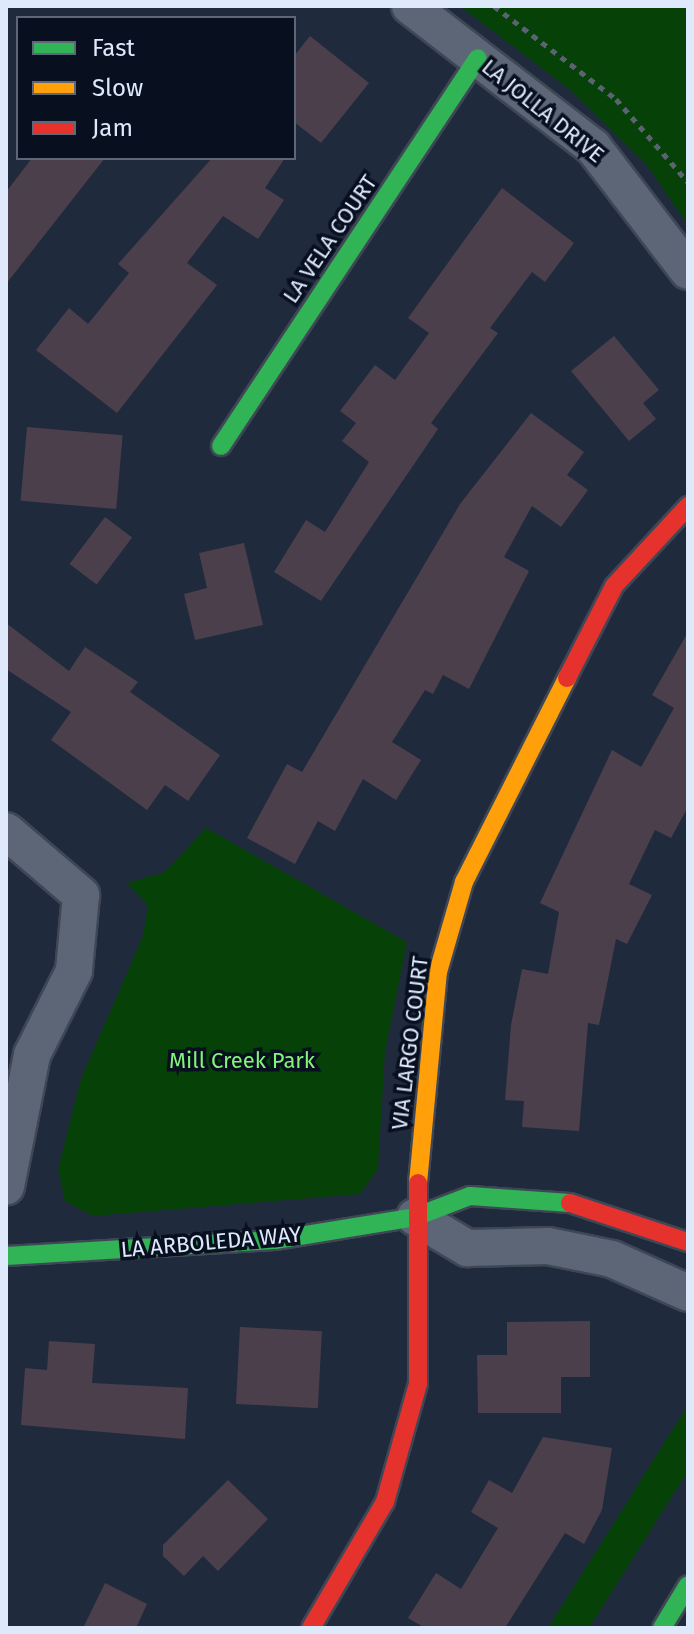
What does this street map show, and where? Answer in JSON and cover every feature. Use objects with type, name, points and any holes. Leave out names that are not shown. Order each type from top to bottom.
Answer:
[{"type":"street","name":"LA JOLLA DRIVE","points":[[410,6],[593,147],[688,271]]},
{"type":"street","name":"LA VELA COURT","points":[[221,446],[478,58]]},
{"type":"street","name":"VIA LARGO COURT","points":[[311,1628],[385,1502],[418,1384],[415,1217],[438,972],[464,882],[614,586],[688,506]]},
{"type":"street","points":[[6,831],[81,895],[74,971],[32,1055],[6,1186]]},
{"type":"street","name":"LA ARBOLEDA WAY","points":[[6,1256],[275,1240],[415,1217],[470,1196],[570,1203],[621,1214],[688,1242]]},
{"type":"street","points":[[415,1217],[467,1248],[548,1246],[612,1259],[688,1293]]},
{"type":"street","points":[[662,1628],[688,1585]]},
{"type":"path","points":[[494,6],[616,99],[688,182]]},
{"type":"green space","points":[[460,6],[688,6],[688,225],[646,164],[569,89]]},
{"type":"green space","name":"Mill Creek Park","points":[[206,828],[407,942],[385,1052],[378,1169],[360,1194],[93,1216],[65,1201],[58,1169],[81,1079],[143,936],[148,905],[127,883],[165,872]]},
{"type":"green space","points":[[688,1405],[688,1471],[589,1628],[548,1628]]},
{"type":"building","points":[[310,36],[369,83],[321,143],[296,124],[296,54]]},
{"type":"building","points":[[30,160],[103,160],[6,284],[6,192]]},
{"type":"building","points":[[210,160],[284,160],[265,188],[284,200],[258,239],[223,216],[187,263],[217,285],[117,413],[36,350],[69,308],[88,324],[129,273],[118,264]]},
{"type":"building","points":[[502,188],[574,243],[545,282],[532,272],[490,328],[498,333],[431,423],[438,429],[321,601],[274,572],[306,520],[325,532],[369,462],[342,441],[356,423],[340,411],[375,365],[395,380],[429,333],[408,318]]},
{"type":"building","points":[[614,336],[659,390],[643,403],[656,419],[629,441],[571,371]]},
{"type":"building","points":[[531,413],[584,452],[567,475],[588,490],[561,527],[532,506],[504,557],[529,571],[469,689],[443,675],[433,694],[425,690],[392,742],[421,760],[396,800],[363,779],[335,831],[318,821],[295,864],[247,838],[287,764],[302,772],[460,504]]},
{"type":"building","points":[[27,427],[123,435],[116,509],[21,501]]},
{"type":"building","points":[[105,517],[132,537],[97,585],[69,564]]},
{"type":"building","points":[[244,543],[263,625],[195,640],[184,594],[207,588],[199,553]]},
{"type":"building","points":[[6,623],[69,671],[85,647],[138,682],[130,692],[220,755],[188,801],[165,785],[147,810],[51,740],[71,712],[6,669]]},
{"type":"building","points":[[688,632],[688,807],[671,838],[655,830],[629,884],[652,895],[627,944],[616,939],[599,1025],[588,1023],[579,1131],[522,1127],[524,1101],[505,1100],[511,1025],[522,969],[548,974],[559,912],[540,903],[612,750],[641,767],[674,708],[652,695]]},
{"type":"building","points":[[590,1321],[590,1377],[561,1377],[561,1413],[478,1413],[477,1355],[507,1355],[507,1322]]},
{"type":"building","points":[[240,1327],[322,1331],[318,1408],[236,1404]]},
{"type":"building","points":[[49,1341],[95,1344],[92,1383],[188,1388],[185,1439],[21,1425],[25,1368],[47,1370]]},
{"type":"building","points":[[543,1437],[612,1448],[602,1510],[584,1544],[565,1533],[505,1628],[425,1628],[408,1618],[436,1573],[461,1589],[498,1528],[471,1512],[489,1480],[512,1493]]},
{"type":"building","points":[[228,1480],[268,1519],[218,1571],[203,1556],[184,1576],[163,1556],[163,1545]]},
{"type":"building","points":[[105,1583],[147,1604],[136,1628],[83,1628]]},
{"type":"traffic: fast","points":[[221,446],[478,58]]},
{"type":"traffic: fast","points":[[6,1256],[275,1240],[415,1217],[470,1196],[570,1203]]},
{"type":"traffic: fast","points":[[662,1628],[688,1585]]},
{"type":"traffic: slow","points":[[418,1183],[438,972],[464,882],[567,678]]},
{"type":"traffic: jam","points":[[567,678],[614,586],[688,506]]},
{"type":"traffic: jam","points":[[311,1628],[385,1502],[418,1384],[418,1183]]},
{"type":"traffic: jam","points":[[570,1203],[688,1242]]}]
